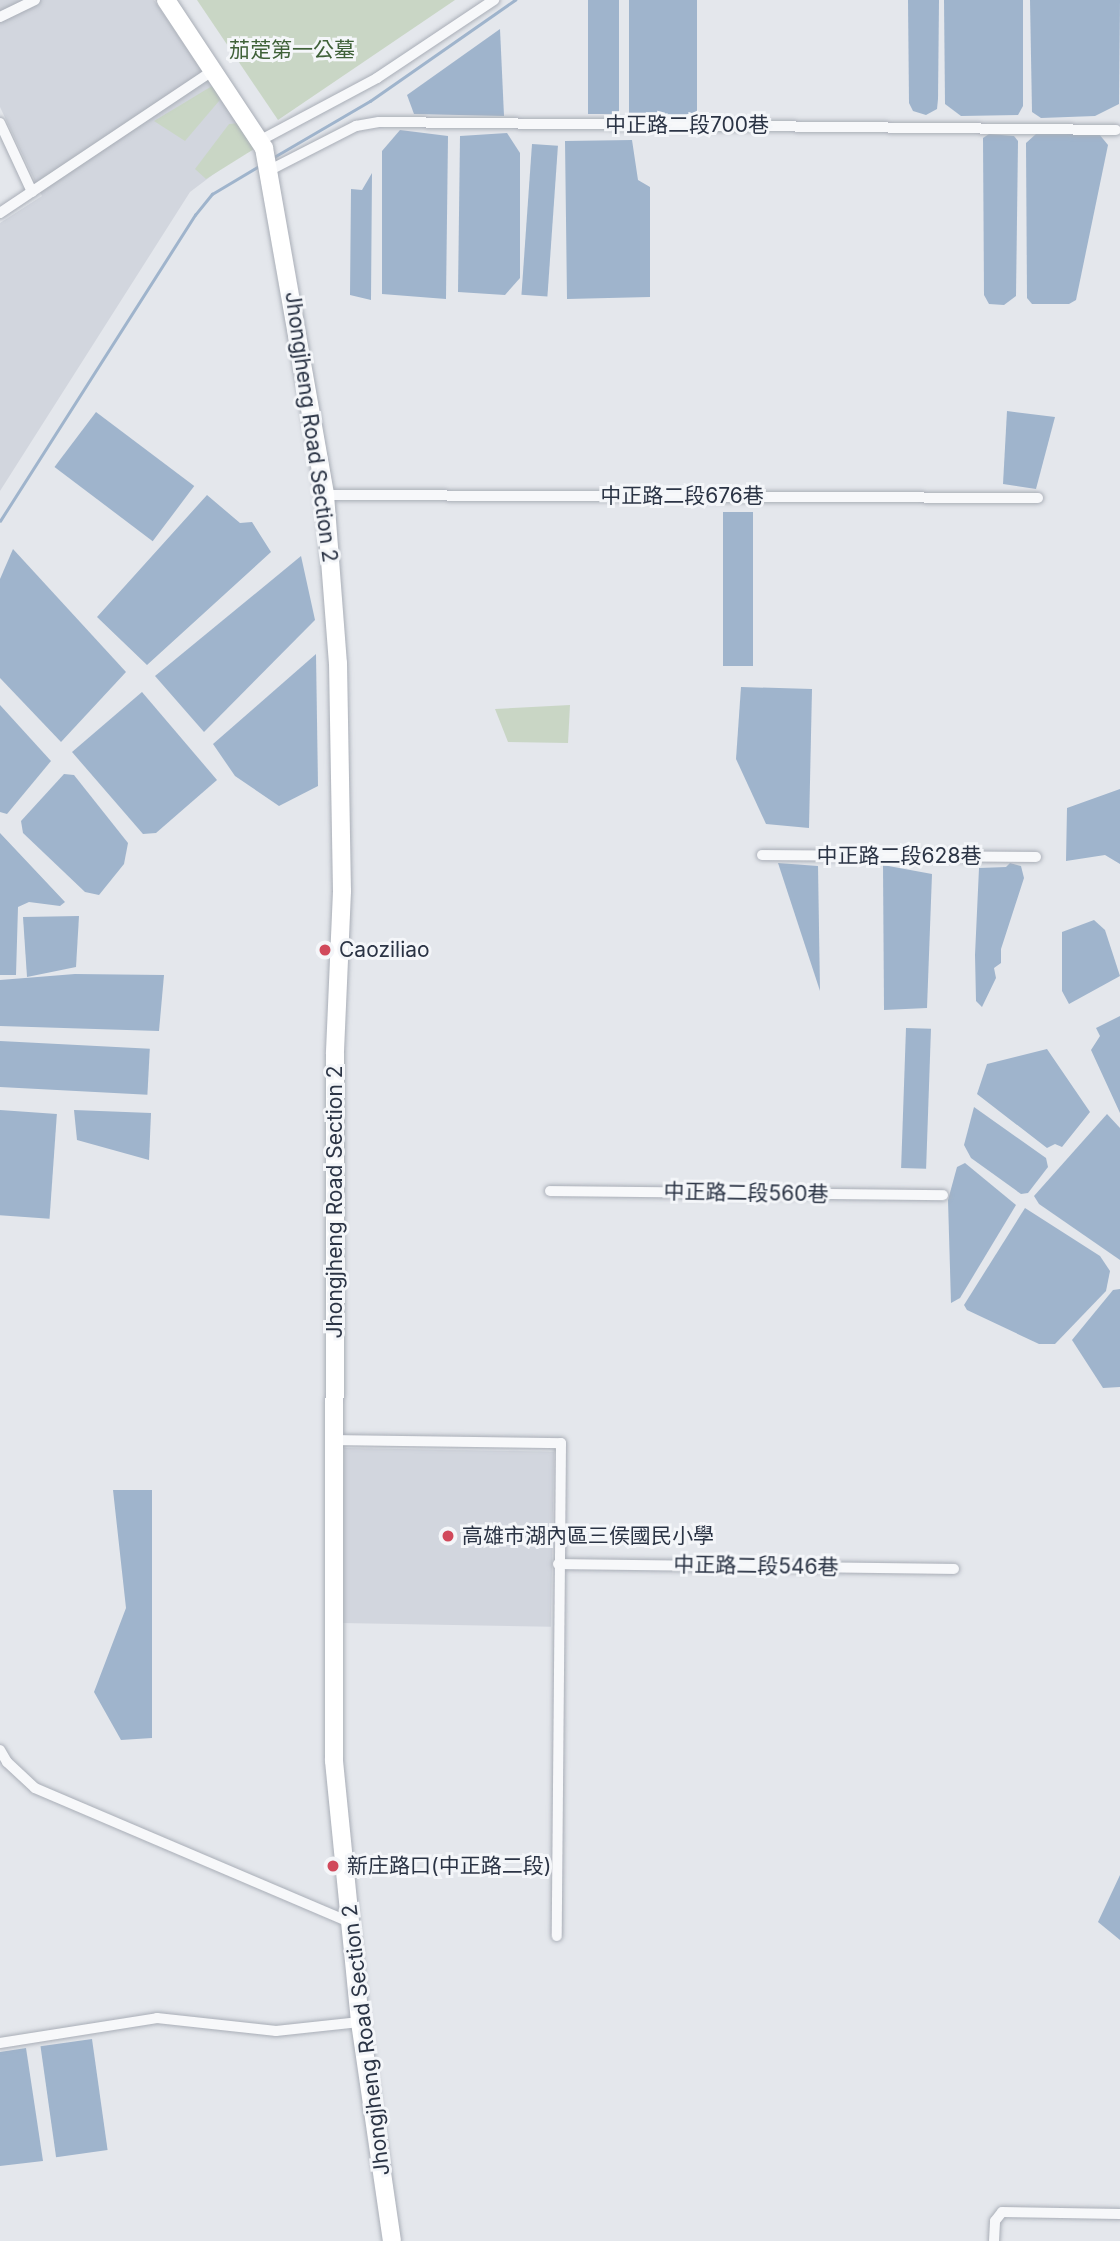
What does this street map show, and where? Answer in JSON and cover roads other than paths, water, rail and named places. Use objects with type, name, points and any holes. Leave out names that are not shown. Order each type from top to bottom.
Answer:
[{"type":"main road","name":"Jhongjheng Road Section 2","points":[[166,0],[263,144],[325,495],[338,663],[342,891],[335,1054],[334,1761],[360,2022],[392,2241]]},
{"type":"street","points":[[0,17],[35,0]]},
{"type":"street","points":[[263,144],[376,78],[494,0]]},
{"type":"street","points":[[0,213],[214,70]]},
{"type":"street","name":"中正路二段700巷","points":[[269,168],[356,126],[379,121],[1116,130]]},
{"type":"street","points":[[0,123],[32,192]]},
{"type":"street","name":"中正路二段676巷","points":[[325,495],[1038,498]]},
{"type":"street","name":"中正路二段628巷","points":[[762,855],[1036,857]]},
{"type":"street","name":"中正路二段560巷","points":[[550,1191],[943,1195]]},
{"type":"street","points":[[335,1440],[561,1443],[558,1564],[558,1936]]},
{"type":"street","name":"中正路二段546巷","points":[[558,1564],[954,1569]]},
{"type":"street","points":[[0,1750],[7,1762],[35,1788],[351,1923]]},
{"type":"street","points":[[0,2043],[157,2018],[276,2031],[360,2022]]},
{"type":"street","points":[[994,2241],[996,2215],[1002,2212],[1120,2214]]},
{"type":"water","points":[[588,0],[619,0],[619,114],[588,114]]},
{"type":"water","points":[[629,0],[697,0],[697,115],[629,115]]},
{"type":"water","points":[[908,0],[939,0],[937,109],[926,115],[913,111],[909,103]]},
{"type":"water","points":[[944,0],[1023,0],[1023,106],[1018,115],[961,116],[945,104]]},
{"type":"water","points":[[1030,0],[1120,0],[1119,104],[1095,116],[1041,118],[1032,112]]},
{"type":"water","points":[[500,29],[504,116],[414,114],[407,95]]},
{"type":"water","points":[[400,130],[448,136],[446,299],[382,294],[382,151]]},
{"type":"water","points":[[507,133],[520,153],[520,278],[505,295],[458,292],[460,136]]},
{"type":"water","points":[[989,134],[1014,136],[1018,141],[1016,296],[1004,305],[989,304],[984,295],[983,138]]},
{"type":"water","points":[[1036,134],[1099,134],[1108,145],[1076,300],[1069,304],[1032,304],[1027,298],[1026,143]]},
{"type":"water","points":[[632,140],[638,180],[650,187],[650,297],[567,299],[565,141]]},
{"type":"water","points":[[532,144],[558,146],[547,296],[521,295]]},
{"type":"water","points":[[372,173],[371,300],[350,295],[351,189],[362,190]]},
{"type":"water","points":[[1007,411],[1055,417],[1036,489],[1003,484]]},
{"type":"water","points":[[96,412],[194,486],[153,541],[54,467]]},
{"type":"water","points":[[207,495],[240,523],[252,522],[271,552],[147,665],[97,617]]},
{"type":"water","points":[[723,512],[753,512],[753,666],[723,666]]},
{"type":"water","points":[[13,549],[126,672],[61,742],[0,678],[0,579]]},
{"type":"water","points":[[301,556],[315,620],[204,732],[155,676]]},
{"type":"water","points":[[316,654],[318,786],[279,806],[235,776],[213,744]]},
{"type":"water","points":[[741,687],[812,689],[809,828],[766,824],[736,759]]},
{"type":"water","points":[[142,692],[217,780],[156,833],[143,834],[72,752]]},
{"type":"water","points":[[0,705],[51,761],[7,814],[0,812]]},
{"type":"water","points":[[64,774],[74,775],[128,843],[124,864],[99,895],[85,892],[23,833],[21,821]]},
{"type":"water","points":[[1120,789],[1120,864],[1105,855],[1066,861],[1067,808]]},
{"type":"water","points":[[0,833],[65,902],[60,906],[29,902],[18,907],[16,975],[0,975]]},
{"type":"water","points":[[778,863],[818,866],[820,991]]},
{"type":"water","points":[[1010,863],[1021,866],[1024,878],[1001,949],[1001,963],[994,968],[996,978],[982,1007],[976,1001],[975,955],[979,868],[1006,867]]},
{"type":"water","points":[[883,865],[932,874],[927,1008],[884,1010]]},
{"type":"water","points":[[79,916],[76,967],[27,977],[23,917]]},
{"type":"water","points":[[1094,920],[1105,930],[1120,976],[1069,1004],[1062,991],[1062,932]]},
{"type":"water","points":[[75,974],[164,975],[159,1031],[0,1026],[0,980]]},
{"type":"water","points":[[1120,1016],[1120,1113],[1091,1050],[1100,1036],[1096,1028]]},
{"type":"water","points":[[906,1028],[931,1029],[926,1169],[901,1168]]},
{"type":"water","points":[[0,1041],[150,1049],[147,1095],[0,1087]]},
{"type":"water","points":[[1047,1049],[1090,1112],[1062,1147],[1055,1144],[1047,1148],[977,1094],[987,1064]]},
{"type":"water","points":[[974,1107],[1046,1158],[1048,1167],[1028,1193],[1021,1194],[971,1158],[964,1145]]},
{"type":"water","points":[[0,1110],[57,1114],[50,1219],[0,1215]]},
{"type":"water","points":[[74,1110],[151,1113],[149,1160],[77,1140]]},
{"type":"water","points":[[1107,1114],[1120,1128],[1120,1260],[1039,1204],[1034,1196]]},
{"type":"water","points":[[965,1163],[1016,1205],[960,1298],[951,1303],[948,1200],[957,1167]]},
{"type":"water","points":[[1025,1208],[1100,1256],[1110,1271],[1106,1291],[1055,1344],[1039,1344],[967,1310],[964,1305]]},
{"type":"water","points":[[1120,1289],[1120,1387],[1103,1388],[1072,1340],[1113,1290]]},
{"type":"water","points":[[113,1490],[152,1490],[152,1738],[121,1740],[94,1692],[126,1608]]},
{"type":"water","points":[[1120,1875],[1120,1940],[1098,1922]]},
{"type":"water","points":[[92,2039],[108,2150],[56,2157],[41,2046]]},
{"type":"water","points":[[26,2048],[43,2161],[0,2166],[0,2052]]},
{"type":"waterway","points":[[274,157],[370,101],[515,0]]},
{"type":"waterway","points":[[0,521],[195,215],[212,194],[259,166]]},
{"type":"place","name":"Caoziliao","points":[[325,950]]},
{"type":"place","name":"高雄市湖內區三侯國民小學","points":[[448,1536]]},
{"type":"place","name":"新庄路口(中正路二段)","points":[[333,1866]]},
{"type":"park label","name":"茄萣第一公墓","points":[[292,50]]}]
